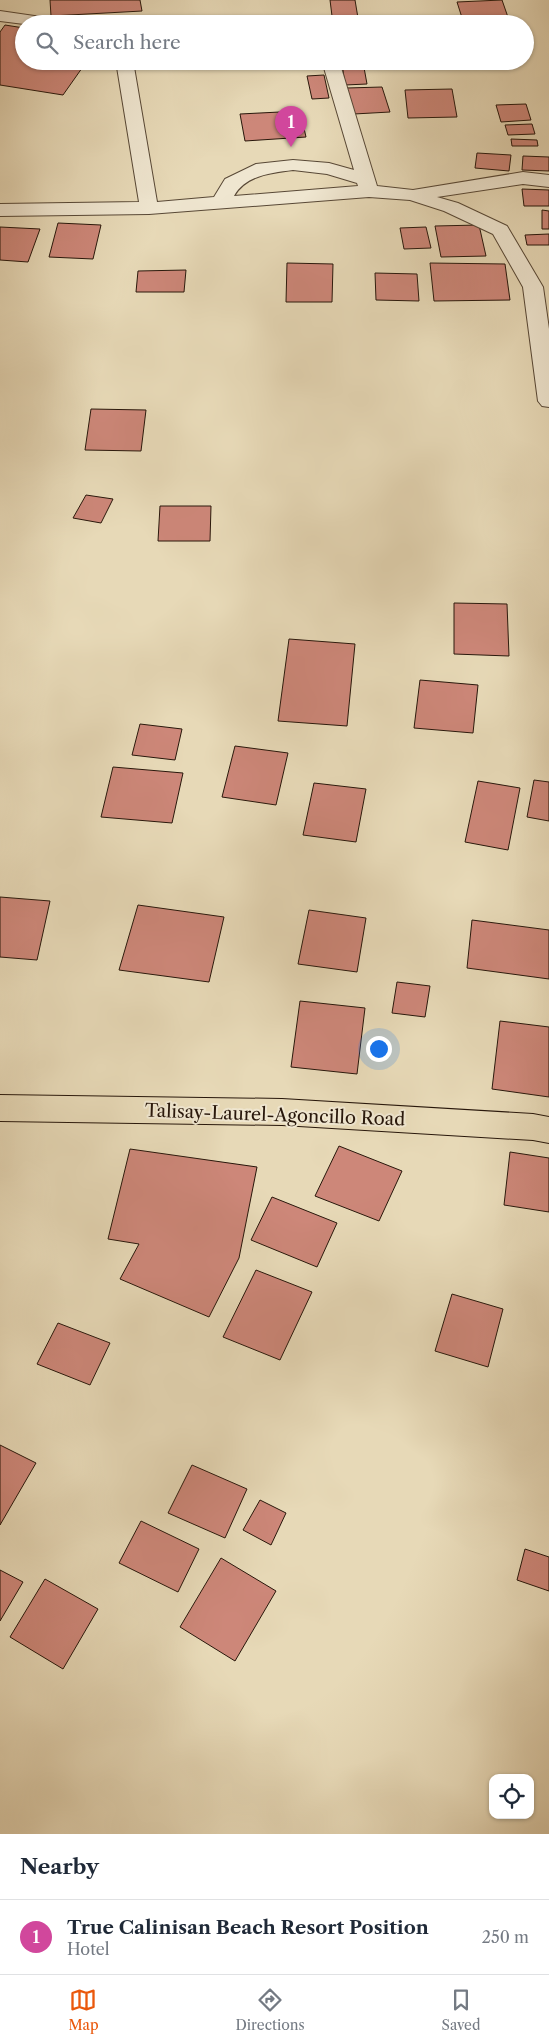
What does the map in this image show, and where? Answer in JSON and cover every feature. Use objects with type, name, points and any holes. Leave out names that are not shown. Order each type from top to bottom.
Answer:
[{"type":"main road","name":"Talisay-Laurel-Agoncillo Road","points":[[0,1108],[282,1112],[533,1127],[549,1130]]},
{"type":"street","points":[[0,16],[15,18]]},
{"type":"street","points":[[126,70],[149,208]]},
{"type":"street","points":[[333,70],[368,186]]},
{"type":"street","points":[[220,204],[232,183],[256,170],[293,165],[329,169],[368,186],[412,195],[451,208],[500,230],[533,287],[549,400]]},
{"type":"street","points":[[412,195],[523,178],[549,181]]},
{"type":"street","points":[[0,210],[149,208],[220,204],[368,186]]},
{"type":"building","points":[[50,0],[140,0],[142,11],[69,15],[51,15]]},
{"type":"building","points":[[330,0],[355,0],[358,15],[332,15]]},
{"type":"building","points":[[502,0],[507,15],[461,15],[457,2]]},
{"type":"building","points":[[5,25],[15,27],[15,70],[81,70],[63,95],[0,85],[0,32]]},
{"type":"building","points":[[343,70],[364,70],[367,84],[345,85]]},
{"type":"building","points":[[324,75],[329,98],[312,99],[307,76]]},
{"type":"building","points":[[382,87],[390,112],[354,114],[347,88]]},
{"type":"building","points":[[452,89],[457,117],[408,118],[405,90]]},
{"type":"building","points":[[526,104],[531,120],[501,122],[496,105]]},
{"type":"building","points":[[300,111],[306,137],[245,141],[240,114]]},
{"type":"building","points":[[532,124],[535,134],[508,135],[505,125]]},
{"type":"building","points":[[511,139],[537,140],[538,146],[512,146]]},
{"type":"building","points":[[477,153],[511,155],[509,171],[475,168]]},
{"type":"building","points":[[523,156],[549,157],[549,171],[522,170]]},
{"type":"building","points":[[522,189],[549,190],[549,206],[524,206]]},
{"type":"building","points":[[542,210],[549,211],[549,229],[542,229]]},
{"type":"building","points":[[58,223],[101,225],[93,259],[49,257]]},
{"type":"building","points":[[479,225],[486,256],[441,257],[435,226]]},
{"type":"building","points":[[0,227],[40,229],[28,262],[0,260]]},
{"type":"building","points":[[426,227],[431,248],[404,249],[400,228]]},
{"type":"building","points":[[549,234],[549,245],[527,245],[525,235]]},
{"type":"building","points":[[287,263],[333,264],[332,302],[286,302]]},
{"type":"building","points":[[430,263],[505,264],[510,300],[434,301]]},
{"type":"building","points":[[186,270],[184,292],[136,292],[138,271]]},
{"type":"building","points":[[375,273],[417,274],[419,301],[376,300]]},
{"type":"building","points":[[91,409],[146,410],[141,451],[85,450]]},
{"type":"building","points":[[86,495],[113,499],[101,523],[73,518]]},
{"type":"building","points":[[160,506],[211,506],[210,541],[158,541]]},
{"type":"building","points":[[454,603],[507,604],[509,656],[454,654]]},
{"type":"building","points":[[289,639],[355,644],[347,726],[278,721]]},
{"type":"building","points":[[420,680],[478,685],[473,733],[414,728]]},
{"type":"building","points":[[140,724],[182,729],[175,760],[132,755]]},
{"type":"building","points":[[235,746],[288,753],[276,805],[222,797]]},
{"type":"building","points":[[113,767],[183,773],[172,823],[101,817]]},
{"type":"building","points":[[534,780],[549,782],[549,821],[527,817]]},
{"type":"building","points":[[478,781],[520,788],[508,850],[465,842]]},
{"type":"building","points":[[314,783],[366,789],[356,842],[303,835]]},
{"type":"building","points":[[0,897],[50,901],[37,960],[0,957]]},
{"type":"building","points":[[138,905],[224,917],[209,982],[119,970]]},
{"type":"building","points":[[309,910],[366,918],[357,972],[298,964]]},
{"type":"building","points":[[472,920],[549,930],[549,979],[467,968]]},
{"type":"building","points":[[397,982],[430,986],[425,1017],[392,1013]]},
{"type":"building","points":[[300,1001],[365,1008],[357,1074],[291,1067]]},
{"type":"building","points":[[500,1021],[549,1027],[549,1097],[492,1089]]},
{"type":"building","points":[[339,1146],[402,1171],[379,1221],[315,1196]]},
{"type":"building","points":[[130,1149],[257,1167],[239,1258],[209,1317],[120,1279],[139,1244],[108,1239]]},
{"type":"building","points":[[510,1152],[549,1158],[549,1212],[504,1205]]},
{"type":"building","points":[[272,1197],[337,1223],[317,1267],[251,1240]]},
{"type":"building","points":[[256,1270],[312,1292],[280,1360],[223,1337]]},
{"type":"building","points":[[452,1294],[503,1309],[488,1367],[435,1351]]},
{"type":"building","points":[[58,1323],[110,1343],[90,1385],[37,1364]]},
{"type":"building","points":[[0,1445],[36,1463],[0,1525]]},
{"type":"building","points":[[192,1465],[247,1489],[225,1538],[168,1513]]},
{"type":"building","points":[[260,1500],[286,1513],[271,1545],[243,1530]]},
{"type":"building","points":[[141,1521],[199,1549],[178,1592],[119,1563]]},
{"type":"building","points":[[525,1549],[549,1557],[549,1591],[517,1580]]},
{"type":"building","points":[[221,1558],[276,1591],[235,1661],[180,1627]]},
{"type":"building","points":[[0,1570],[23,1582],[0,1621]]},
{"type":"building","points":[[45,1579],[98,1609],[63,1669],[10,1637]]},
{"type":"place","name":"True Calinisan Beach Resort Position","points":[[291,147]]}]
